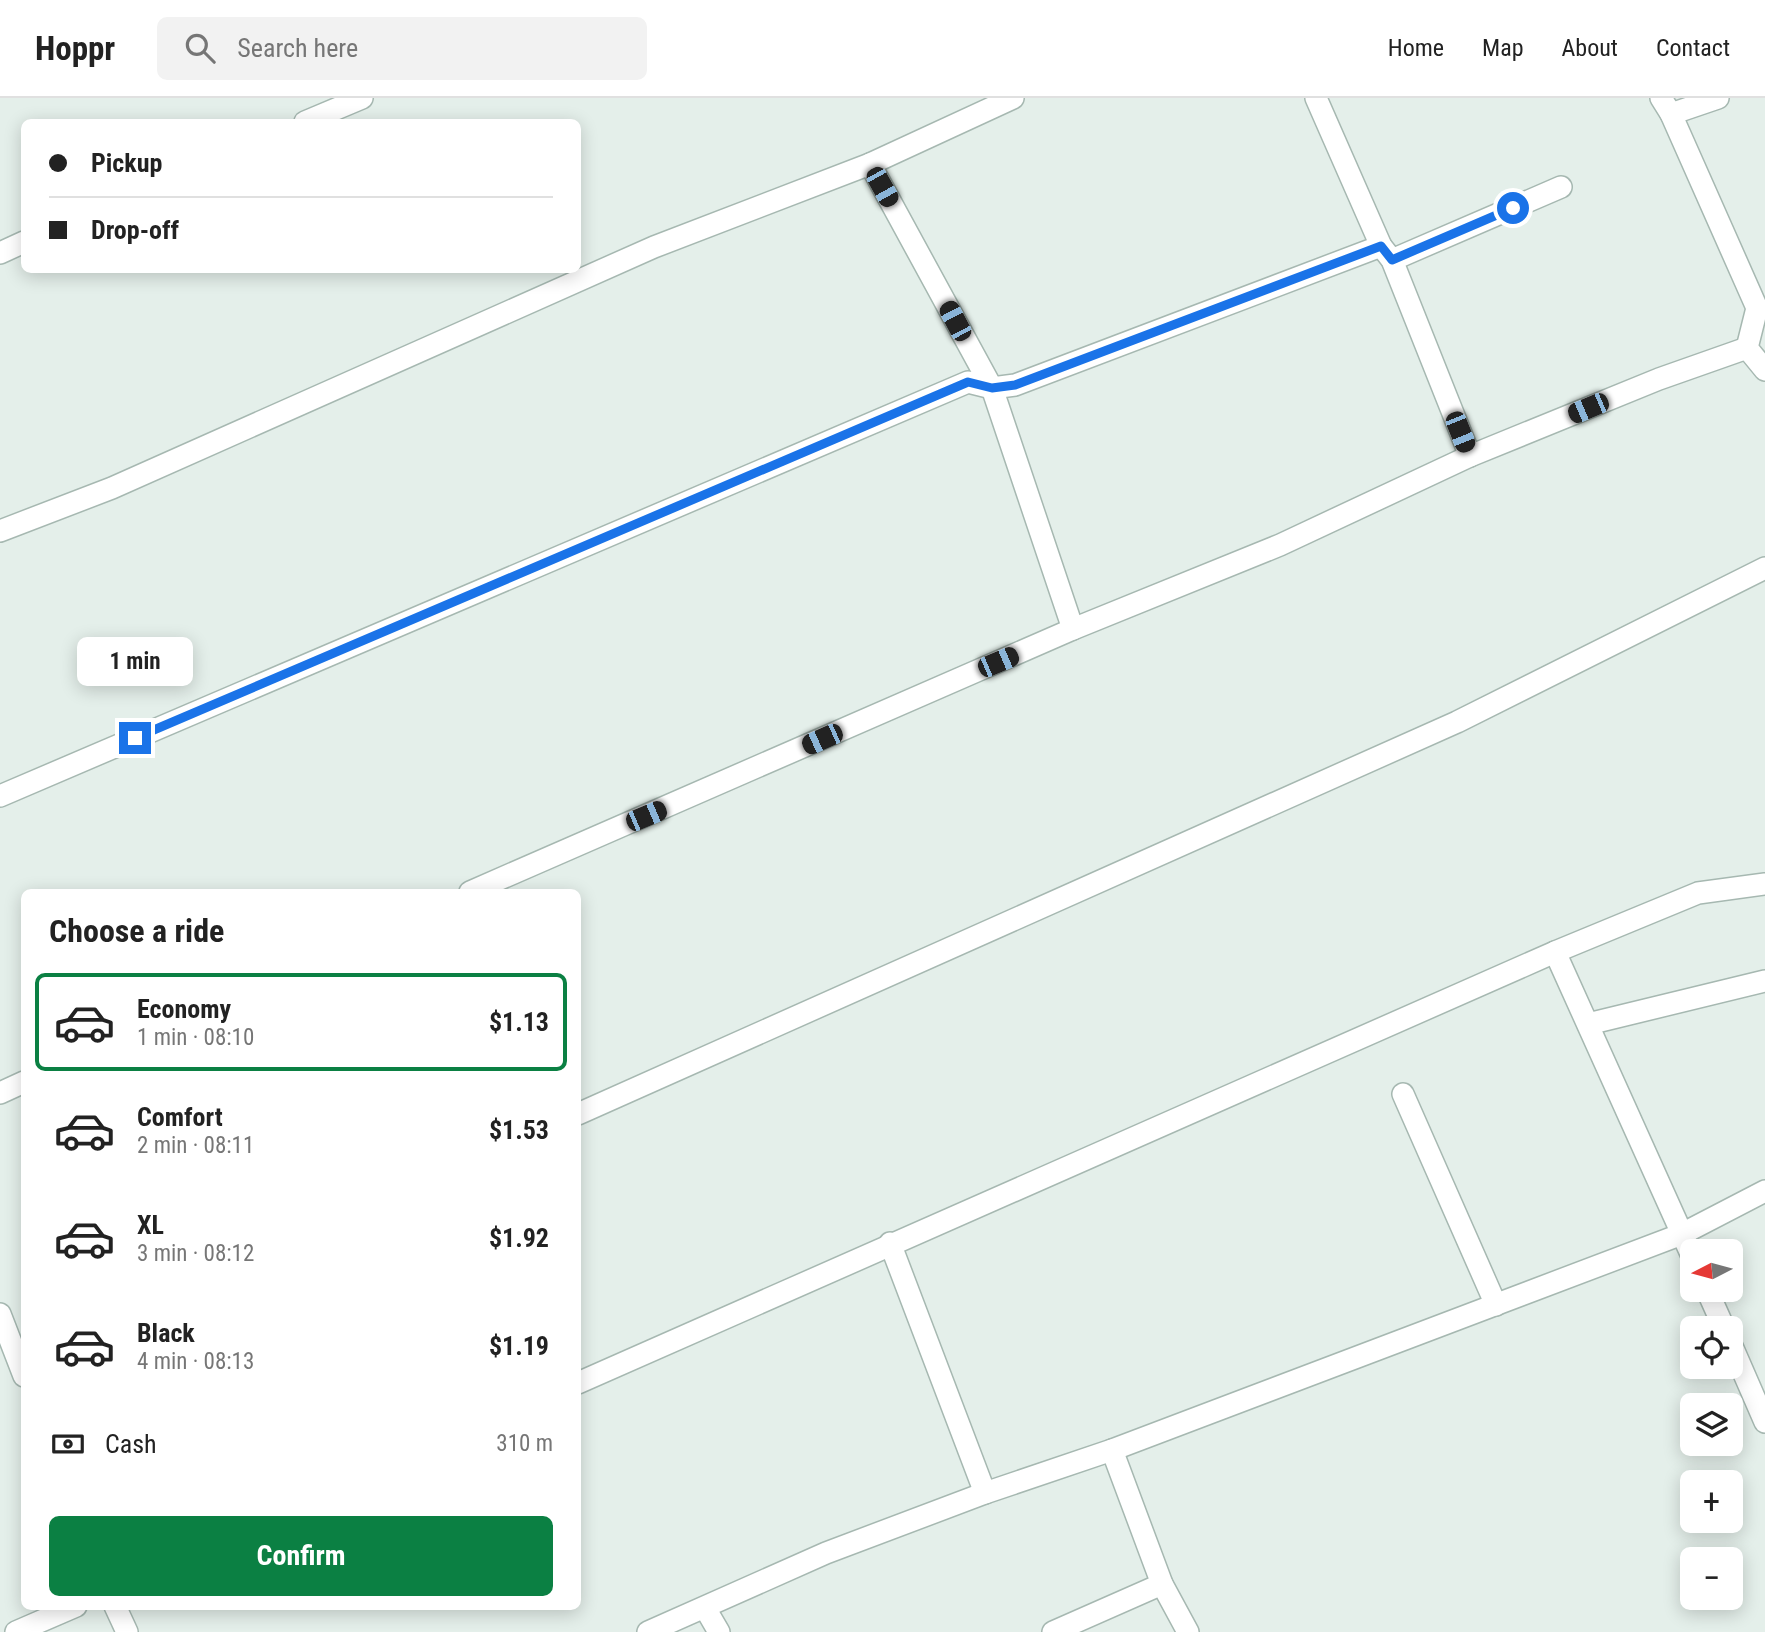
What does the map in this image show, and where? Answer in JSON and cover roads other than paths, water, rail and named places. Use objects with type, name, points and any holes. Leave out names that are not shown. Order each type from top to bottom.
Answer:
[{"type":"street","points":[[312,119],[362,98]]},
{"type":"street","points":[[0,531],[112,488],[654,247],[870,164],[1013,98]]},
{"type":"street","points":[[1316,98],[1386,253],[1470,456]]},
{"type":"street","points":[[1718,98],[1666,106],[1756,308],[1747,348]]},
{"type":"street","points":[[870,164],[992,388],[1073,629]]},
{"type":"street","points":[[0,796],[968,382],[992,388],[1015,385],[1386,253],[1561,187]]},
{"type":"street","points":[[0,253],[21,243]]},
{"type":"street","points":[[1747,348],[1765,370]]},
{"type":"street","points":[[477,889],[1073,629],[1279,545],[1470,456],[1659,379],[1747,348]]},
{"type":"street","points":[[581,1113],[1457,722],[1765,568]]},
{"type":"street","points":[[581,1382],[890,1243],[1555,952],[1698,893],[1765,884]]},
{"type":"street","points":[[1555,952],[1684,1239]]},
{"type":"street","points":[[1588,1024],[1765,981]]},
{"type":"street","points":[[0,1093],[21,1083]]},
{"type":"street","points":[[1403,1094],[1496,1305]]},
{"type":"street","points":[[648,1632],[826,1553],[985,1493],[1112,1450],[1682,1234],[1765,1191]]},
{"type":"street","points":[[890,1243],[985,1493]]},
{"type":"street","points":[[0,1314],[17,1369]]},
{"type":"street","points":[[1743,1372],[1765,1422]]},
{"type":"street","points":[[1112,1450],[1162,1584],[1188,1632]]},
{"type":"street","points":[[1053,1632],[1162,1584]]},
{"type":"street","points":[[705,1608],[719,1632]]},
{"type":"street","points":[[16,1632],[67,1610]]},
{"type":"street","points":[[116,1610],[127,1632]]}]
